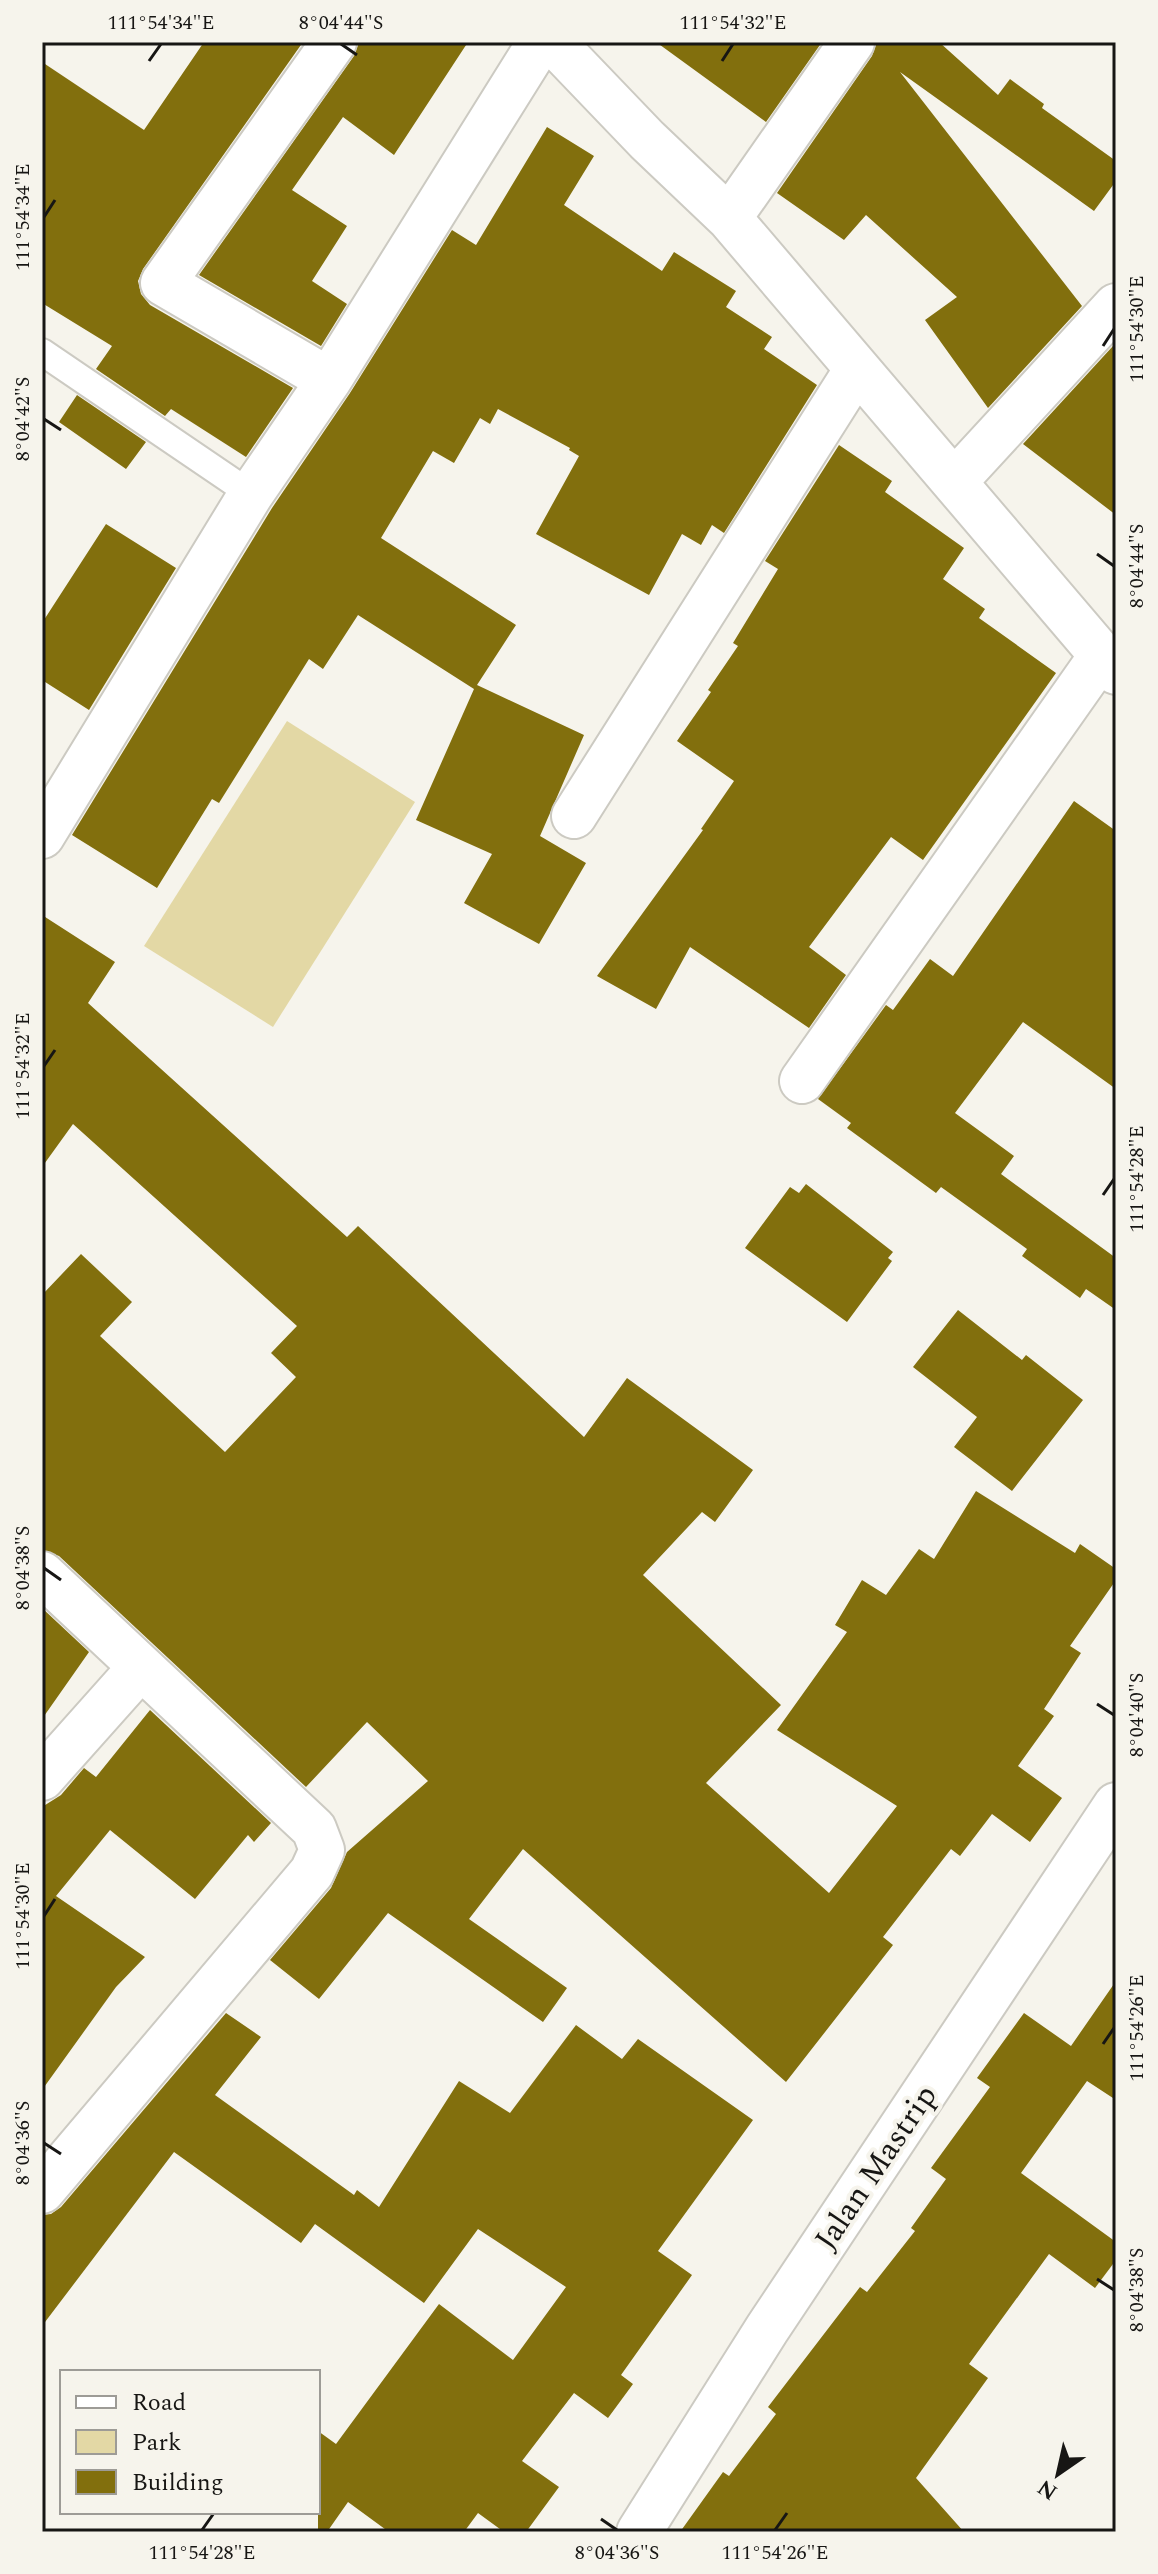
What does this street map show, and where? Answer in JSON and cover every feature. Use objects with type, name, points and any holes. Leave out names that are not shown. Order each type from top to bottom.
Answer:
[{"type":"street","points":[[329,380],[163,283],[334,42]]},
{"type":"street","points":[[42,836],[251,494],[329,380],[540,42]]},
{"type":"street","points":[[553,42],[647,140],[729,218],[1109,664],[802,1081]]},
{"type":"street","points":[[729,218],[852,42]]},
{"type":"street","points":[[954,482],[1116,306]]},
{"type":"street","points":[[574,816],[857,369]]},
{"type":"street","points":[[42,1574],[314,1829],[322,1850],[312,1872],[42,2191]]},
{"type":"street","points":[[42,1778],[140,1668]]},
{"type":"street","name":"Jalan Mastrip","points":[[639,2532],[767,2329],[1116,1805]]},
{"type":"lane","points":[[42,352],[251,494]]},
{"type":"green space","points":[[287,721],[415,802],[273,1027],[144,946]]},
{"type":"building","points":[[204,42],[303,42],[143,269],[138,281],[141,294],[150,305],[293,388],[246,457],[171,409],[165,416],[96,369],[112,346],[42,303],[42,62],[144,130]]},
{"type":"building","points":[[359,42],[468,42],[394,155],[343,117],[292,190],[347,226],[312,281],[347,304],[321,346],[199,275],[354,56]]},
{"type":"building","points":[[656,42],[822,42],[766,122]]},
{"type":"building","points":[[877,42],[939,42],[998,95],[1010,79],[1044,104],[1042,108],[1116,161],[1116,181],[1094,211],[900,72],[1082,306],[988,408],[925,320],[957,297],[866,215],[844,240],[777,193],[872,56]]},
{"type":"building","points":[[547,127],[594,156],[564,205],[662,271],[674,252],[736,291],[726,307],[772,337],[764,349],[817,385],[724,533],[712,525],[701,545],[682,534],[649,595],[536,534],[579,456],[570,448],[498,409],[490,424],[480,418],[454,463],[433,451],[381,538],[516,625],[477,685],[584,735],[540,836],[586,863],[539,944],[464,903],[492,854],[416,820],[474,689],[358,615],[323,669],[309,659],[219,803],[212,799],[157,888],[72,835],[272,508],[350,393],[452,230],[476,245]]},
{"type":"building","points":[[1113,346],[1116,350],[1116,515],[1023,444]]},
{"type":"building","points":[[77,395],[146,442],[126,469],[59,422]]},
{"type":"building","points":[[839,445],[892,481],[885,492],[964,548],[943,579],[985,609],[979,618],[1056,673],[923,860],[891,837],[809,947],[846,975],[809,1028],[690,947],[656,1009],[597,976],[703,830],[734,781],[677,741],[711,692],[708,690],[738,646],[733,643],[778,569],[765,561]]},
{"type":"building","points":[[106,524],[176,568],[89,710],[42,680],[42,623]]},
{"type":"building","points":[[1074,801],[1116,831],[1116,1089],[1023,1022],[955,1113],[1014,1156],[1001,1174],[1116,1258],[1116,1310],[1086,1289],[1080,1298],[1022,1256],[1027,1249],[941,1187],[936,1193],[847,1128],[851,1123],[818,1099],[886,1005],[893,1010],[930,959],[953,976]]},
{"type":"building","points":[[42,915],[115,962],[88,1003],[347,1237],[358,1226],[584,1437],[627,1378],[753,1470],[715,1522],[702,1512],[643,1575],[781,1705],[706,1783],[829,1893],[897,1806],[777,1730],[847,1632],[835,1625],[862,1580],[886,1595],[919,1549],[934,1559],[976,1491],[1075,1553],[1080,1544],[1116,1569],[1116,1580],[1070,1646],[1081,1653],[1044,1709],[1054,1716],[1018,1766],[1062,1798],[1030,1842],[992,1814],[960,1856],[951,1849],[883,1937],[893,1945],[786,2082],[523,1849],[469,1919],[567,1988],[543,2022],[388,1913],[319,1999],[270,1960],[331,1888],[347,1852],[428,1781],[367,1722],[306,1787],[59,1556],[42,1550],[42,1295],[81,1254],[132,1302],[100,1336],[225,1452],[296,1377],[271,1353],[297,1326],[73,1124],[42,1167]]},
{"type":"building","points":[[806,1184],[893,1252],[888,1258],[892,1261],[847,1322],[745,1248],[790,1187],[799,1193]]},
{"type":"building","points":[[958,1310],[1022,1360],[1026,1355],[1083,1400],[1012,1491],[954,1447],[977,1417],[913,1367]]},
{"type":"building","points":[[42,1608],[89,1652],[42,1719]]},
{"type":"building","points":[[150,1710],[271,1823],[254,1842],[248,1835],[195,1899],[110,1830],[56,1896],[145,1957],[116,1987],[42,2090],[42,1807],[61,1795],[84,1768],[96,1777]]},
{"type":"building","points":[[1116,1981],[1116,2100],[1087,2081],[1021,2173],[1116,2242],[1116,2260],[1095,2288],[1049,2254],[969,2364],[988,2378],[916,2478],[964,2532],[680,2532],[723,2472],[729,2476],[776,2414],[768,2407],[860,2287],[867,2292],[915,2231],[911,2228],[946,2179],[931,2168],[990,2087],[977,2078],[1024,2013],[1071,2046]]},
{"type":"building","points":[[226,2013],[261,2037],[215,2095],[354,2195],[357,2190],[379,2207],[459,2081],[510,2113],[576,2025],[622,2059],[638,2039],[753,2120],[658,2251],[692,2275],[621,2375],[633,2384],[608,2418],[574,2393],[522,2461],[559,2487],[526,2532],[504,2532],[478,2513],[464,2532],[389,2532],[348,2502],[327,2532],[318,2532],[320,2432],[336,2444],[439,2304],[513,2360],[566,2287],[478,2229],[424,2303],[315,2224],[301,2243],[174,2152],[42,2326],[42,2215],[51,2214],[61,2207]]}]
